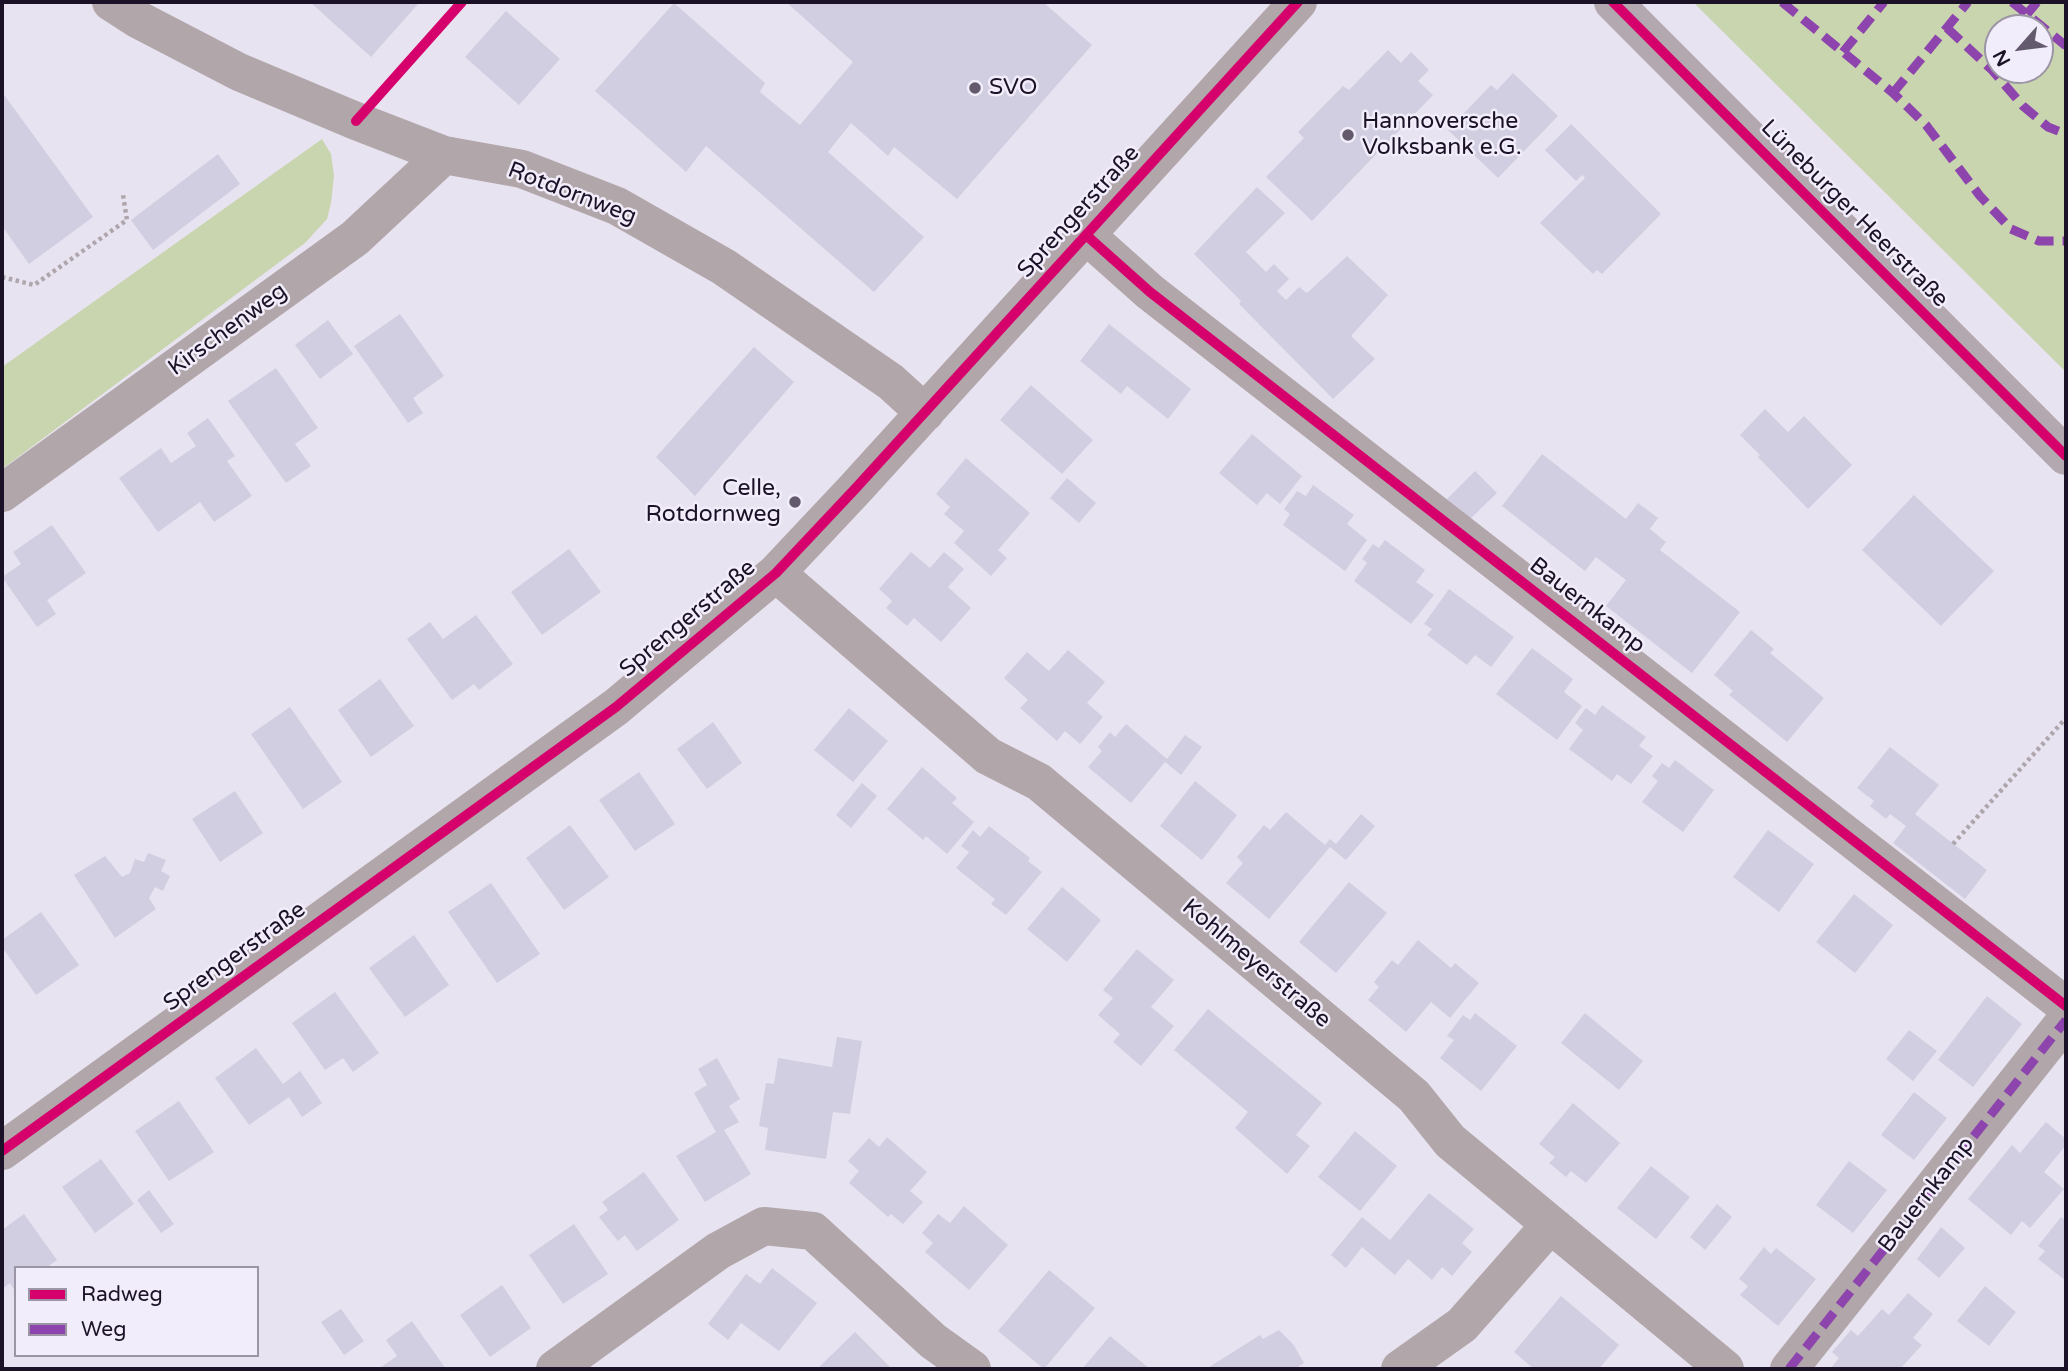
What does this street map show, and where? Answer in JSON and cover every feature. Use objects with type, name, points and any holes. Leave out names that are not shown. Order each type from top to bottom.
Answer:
[{"type":"main road","name":"Lüneburger Heerstraße","points":[[1613,2],[2066,456]]},
{"type":"street","name":"Rotdornweg","points":[[111,2],[139,20],[239,72],[444,155],[522,169],[617,206],[724,267],[891,382],[925,413]]},
{"type":"street","name":"Sprengerstraße","points":[[2,1152],[616,707],[776,573],[1298,2]]},
{"type":"street","name":"Kirschenweg","points":[[2,493],[355,238],[444,155]]},
{"type":"street","name":"Bauernkamp","points":[[1086,235],[1150,292],[2066,1006]]},
{"type":"street","name":"Kohlmeyerstraße","points":[[776,573],[988,756],[1039,782],[1414,1096],[1450,1141],[1725,1369]]},
{"type":"street","name":"Bauernkamp","points":[[1789,1369],[2066,1020]]},
{"type":"street","points":[[555,1369],[718,1251],[764,1226],[813,1231],[933,1340],[972,1369]]},
{"type":"street","points":[[1400,1369],[1462,1325],[1550,1226]]},
{"type":"path","points":[[2,277],[34,285],[127,220],[123,195]]},
{"type":"path","points":[[1954,844],[2066,718]]},
{"type":"green space","points":[[1693,2],[2066,2],[2066,372]]},
{"type":"green space","points":[[322,139],[331,154],[334,176],[331,203],[327,219],[305,243],[2,469],[2,367]]},
{"type":"building","points":[[310,2],[416,2],[418,4],[371,57]]},
{"type":"building","points":[[786,2],[1043,2],[1092,45],[957,199],[894,147],[888,156],[851,123],[828,152],[924,237],[874,292],[706,146],[686,172],[595,91],[674,3],[765,83],[760,92],[800,125],[853,62]]},
{"type":"building","points":[[506,11],[560,59],[519,105],[465,57]]},
{"type":"building","name":"Hannoversche Volksbank e.G.","points":[[1388,50],[1401,63],[1411,52],[1429,70],[1418,81],[1433,95],[1312,221],[1266,177],[1304,138],[1298,132],[1343,86],[1349,90]]},
{"type":"building","points":[[1513,73],[1558,116],[1498,178],[1448,130],[1491,85],[1497,90]]},
{"type":"building","points":[[2,92],[93,217],[29,264],[2,226]]},
{"type":"building","points":[[1571,124],[1661,214],[1602,274],[1597,270],[1593,274],[1540,223],[1585,178],[1582,175],[1576,181],[1545,150]]},
{"type":"building","points":[[218,154],[240,184],[153,250],[131,220]]},
{"type":"building","points":[[1257,187],[1285,213],[1246,252],[1266,272],[1274,264],[1289,279],[1277,291],[1286,300],[1299,287],[1307,293],[1347,256],[1388,295],[1351,336],[1375,359],[1333,399],[1239,304],[1241,301],[1194,254]]},
{"type":"building","points":[[400,314],[444,376],[413,398],[423,413],[408,423],[354,346]]},
{"type":"building","points":[[328,320],[353,354],[320,379],[295,345]]},
{"type":"building","points":[[1109,324],[1191,389],[1168,419],[1127,386],[1121,394],[1080,361]]},
{"type":"building","points":[[754,347],[794,382],[695,496],[656,457]]},
{"type":"building","points":[[276,368],[318,428],[295,444],[311,466],[286,483],[228,401]]},
{"type":"building","points":[[1031,385],[1093,440],[1062,474],[1000,420]]},
{"type":"building","points":[[1765,409],[1788,432],[1804,416],[1852,465],[1808,509],[1740,435]]},
{"type":"building","points":[[208,418],[235,456],[227,461],[252,496],[214,522],[200,502],[158,532],[119,478],[161,448],[171,463],[196,446],[187,433]]},
{"type":"building","points":[[1252,434],[1302,476],[1280,504],[1267,493],[1257,505],[1219,473]]},
{"type":"building","points":[[1542,454],[1626,519],[1638,503],[1658,518],[1650,529],[1666,542],[1660,550],[1740,612],[1692,673],[1606,606],[1626,580],[1596,557],[1585,571],[1502,506]]},
{"type":"building","points":[[966,458],[1030,513],[998,550],[1007,558],[991,576],[954,543],[964,531],[944,514],[950,507],[936,494]]},
{"type":"building","points":[[1475,471],[1497,493],[1468,521],[1447,499]]},
{"type":"building","points":[[1067,478],[1096,503],[1079,523],[1050,498]]},
{"type":"building","points":[[1313,485],[1354,515],[1347,524],[1367,540],[1345,571],[1283,525],[1290,514],[1284,509],[1297,491],[1306,496]]},
{"type":"building","points":[[1914,495],[1994,571],[1941,626],[1862,550]]},
{"type":"building","points":[[52,525],[86,573],[47,600],[56,614],[37,627],[2,577],[21,564],[13,552]]},
{"type":"building","points":[[1385,540],[1425,570],[1416,582],[1434,595],[1411,624],[1354,581],[1367,563],[1362,559],[1373,544],[1379,548]]},
{"type":"building","points":[[569,549],[601,592],[542,635],[511,592]]},
{"type":"building","points":[[911,552],[930,568],[944,552],[964,569],[948,587],[971,608],[941,642],[914,618],[907,626],[886,608],[892,601],[879,589]]},
{"type":"building","points":[[1449,589],[1514,637],[1491,667],[1475,655],[1467,665],[1427,635],[1432,629],[1424,624]]},
{"type":"building","points":[[476,615],[513,664],[479,690],[474,684],[452,700],[407,639],[430,622],[443,639]]},
{"type":"building","points":[[1751,630],[1774,649],[1770,653],[1824,698],[1787,742],[1729,695],[1733,691],[1714,675]]},
{"type":"building","points":[[1532,648],[1573,679],[1564,692],[1582,706],[1557,740],[1496,694]]},
{"type":"building","points":[[1068,650],[1105,682],[1087,703],[1103,717],[1080,744],[1065,731],[1057,741],[1020,708],[1028,700],[1004,678],[1027,652],[1049,671]]},
{"type":"building","points":[[380,679],[414,726],[371,757],[338,710]]},
{"type":"building","points":[[1602,705],[1646,737],[1639,746],[1653,756],[1631,784],[1617,774],[1612,781],[1569,749],[1583,730],[1575,723],[1586,708],[1595,715]]},
{"type":"building","points":[[290,707],[342,782],[303,809],[251,734]]},
{"type":"building","points":[[849,708],[888,741],[853,782],[814,750]]},
{"type":"building","points":[[713,722],[742,763],[707,789],[677,749]]},
{"type":"building","points":[[1126,724],[1167,759],[1185,735],[1202,747],[1181,775],[1165,762],[1131,803],[1088,767],[1102,751],[1098,747],[1110,732],[1115,737]]},
{"type":"building","points":[[1890,747],[1939,785],[1915,814],[1987,870],[1965,899],[1893,843],[1906,826],[1890,814],[1886,819],[1870,806],[1874,801],[1857,788]]},
{"type":"building","points":[[1675,760],[1714,790],[1683,832],[1642,802],[1658,781],[1652,776],[1662,763],[1669,768]]},
{"type":"building","points":[[922,767],[957,798],[952,803],[974,822],[947,854],[926,836],[923,840],[887,809]]},
{"type":"building","points":[[639,772],[675,824],[635,851],[599,800]]},
{"type":"building","points":[[1195,781],[1237,815],[1202,860],[1160,826]]},
{"type":"building","points":[[862,783],[877,796],[851,828],[836,815]]},
{"type":"building","points":[[235,791],[263,833],[220,862],[192,819]]},
{"type":"building","points":[[1286,812],[1325,845],[1330,839],[1336,844],[1361,814],[1375,826],[1346,860],[1330,847],[1269,919],[1226,883],[1243,863],[1237,857],[1264,825],[1270,830]]},
{"type":"building","points":[[570,825],[609,877],[564,910],[526,858]]},
{"type":"building","points":[[989,826],[1030,858],[1028,861],[1042,872],[1006,915],[991,904],[995,899],[956,868],[969,852],[961,846],[973,830],[980,837]]},
{"type":"building","points":[[1768,830],[1814,864],[1779,912],[1733,877]]},
{"type":"building","points":[[148,853],[166,860],[161,871],[170,876],[163,891],[155,887],[149,898],[156,909],[115,938],[74,875],[105,856],[122,877],[130,873],[135,859],[144,862]]},
{"type":"building","points":[[1349,882],[1387,913],[1336,973],[1299,942]]},
{"type":"building","points":[[491,883],[540,954],[497,983],[448,912]]},
{"type":"building","points":[[1062,887],[1101,920],[1067,962],[1027,929]]},
{"type":"building","points":[[1854,894],[1893,925],[1855,973],[1816,942]]},
{"type":"building","points":[[41,912],[79,965],[36,995],[2,947],[2,940]]},
{"type":"building","points":[[414,935],[449,985],[405,1017],[369,968]]},
{"type":"building","points":[[1418,940],[1451,968],[1455,963],[1479,983],[1450,1018],[1431,1002],[1406,1032],[1368,1000],[1379,987],[1374,982],[1392,960],[1398,965]]},
{"type":"building","points":[[1137,949],[1174,980],[1151,1007],[1174,1026],[1141,1066],[1113,1042],[1120,1034],[1098,1015],[1113,998],[1103,990]]},
{"type":"building","points":[[335,992],[379,1053],[353,1072],[343,1058],[325,1070],[292,1023]]},
{"type":"building","points":[[1987,996],[2022,1024],[1973,1087],[1938,1060]]},
{"type":"building","points":[[1208,1009],[1322,1103],[1296,1135],[1310,1146],[1287,1174],[1235,1128],[1248,1112],[1174,1050]]},
{"type":"building","points":[[1475,1013],[1517,1046],[1481,1091],[1440,1058],[1454,1040],[1447,1036],[1463,1015],[1470,1020]]},
{"type":"building","points":[[1585,1013],[1643,1061],[1619,1090],[1561,1043]]},
{"type":"building","points":[[1909,1030],[1937,1051],[1913,1081],[1886,1059]]},
{"type":"building","points":[[837,1037],[862,1041],[850,1114],[833,1112],[826,1159],[765,1150],[768,1128],[759,1126],[766,1083],[774,1084],[778,1058],[832,1067]]},
{"type":"building","points":[[256,1048],[283,1084],[300,1071],[322,1103],[302,1117],[289,1097],[249,1125],[215,1078]]},
{"type":"building","points":[[717,1058],[740,1099],[729,1106],[739,1122],[724,1130],[751,1174],[705,1202],[676,1156],[716,1132],[694,1093],[707,1085],[698,1069]]},
{"type":"building","points":[[1914,1092],[1947,1118],[1914,1160],[1881,1135]]},
{"type":"building","points":[[179,1101],[214,1152],[169,1181],[135,1131]]},
{"type":"building","points":[[1573,1103],[1620,1143],[1586,1183],[1571,1171],[1566,1177],[1549,1163],[1555,1157],[1539,1144]]},
{"type":"building","points":[[2046,1122],[2066,1139],[2066,1145],[2044,1172],[2064,1189],[2030,1228],[2022,1221],[2011,1235],[1968,1199],[2012,1145],[2020,1153]]},
{"type":"building","points":[[1355,1131],[1397,1166],[1360,1211],[1318,1177]]},
{"type":"building","points":[[887,1137],[927,1172],[910,1191],[923,1202],[903,1224],[891,1214],[888,1217],[849,1183],[859,1171],[848,1161],[869,1138],[879,1147]]},
{"type":"building","points":[[101,1159],[134,1204],[95,1233],[62,1187]]},
{"type":"building","points":[[1849,1161],[1887,1190],[1853,1233],[1816,1205]]},
{"type":"building","points":[[1651,1166],[1690,1197],[1656,1239],[1617,1208]]},
{"type":"building","points":[[644,1172],[679,1220],[637,1251],[625,1235],[618,1241],[599,1217],[608,1210],[602,1202]]},
{"type":"building","points":[[149,1190],[174,1224],[161,1233],[137,1200]]},
{"type":"building","points":[[1429,1193],[1474,1229],[1462,1243],[1472,1252],[1452,1276],[1442,1267],[1432,1280],[1408,1259],[1395,1275],[1362,1247],[1346,1268],[1331,1255],[1362,1217],[1390,1240]]},
{"type":"building","points":[[1717,1204],[1732,1217],[1705,1250],[1690,1237]]},
{"type":"building","points":[[964,1206],[1008,1245],[969,1290],[925,1252],[933,1243],[922,1233],[938,1214],[950,1223]]},
{"type":"building","points":[[24,1214],[57,1260],[49,1266],[14,1266],[14,1290],[10,1283],[2,1289],[2,1230]]},
{"type":"building","points":[[2061,1217],[2066,1221],[2066,1281],[2038,1259],[2045,1251],[2038,1246]]},
{"type":"building","points":[[574,1224],[608,1274],[563,1304],[529,1255]]},
{"type":"building","points":[[1941,1227],[1965,1248],[1939,1278],[1917,1259]]},
{"type":"building","points":[[1764,1247],[1771,1254],[1776,1248],[1816,1279],[1778,1326],[1740,1295],[1748,1286],[1739,1279]]},
{"type":"building","points":[[772,1268],[817,1303],[779,1351],[741,1323],[728,1340],[708,1324],[746,1274],[760,1284]]},
{"type":"building","points":[[1049,1270],[1095,1308],[1044,1369],[998,1331]]},
{"type":"building","points":[[502,1285],[531,1328],[490,1357],[460,1315]]},
{"type":"building","points":[[1985,1286],[2016,1312],[1989,1346],[1957,1321]]},
{"type":"building","points":[[1908,1293],[1933,1314],[1913,1338],[1922,1345],[1900,1369],[1830,1369],[1839,1358],[1832,1352],[1851,1330],[1858,1336],[1882,1309],[1889,1315]]},
{"type":"building","points":[[1561,1296],[1619,1345],[1599,1369],[1534,1369],[1514,1352]]},
{"type":"building","points":[[341,1309],[364,1341],[344,1355],[321,1322]]},
{"type":"building","points":[[412,1321],[446,1369],[381,1367],[397,1356],[386,1340]]},
{"type":"building","points":[[1279,1330],[1293,1344],[1304,1363],[1295,1369],[1206,1369],[1260,1335],[1263,1339]]},
{"type":"building","points":[[855,1332],[892,1369],[817,1369]]},
{"type":"building","points":[[1110,1336],[1150,1369],[1082,1369]]},
{"type":"marked path","points":[[1782,2],[1893,93],[1926,125],[1980,196],[2011,229],[2039,241],[2066,241]]},
{"type":"marked path","points":[[1843,52],[1884,2]]},
{"type":"marked path","points":[[1893,93],[1968,2]]},
{"type":"marked path","points":[[2012,2],[2066,46]]},
{"type":"marked path","points":[[2027,14],[2037,2]]},
{"type":"marked path","points":[[1947,28],[1992,70],[2023,106],[2048,127],[2066,134]]},
{"type":"marked path","points":[[1789,1369],[2066,1020]]},
{"type":"cycle path","points":[[356,121],[462,2]]},
{"type":"cycle path","points":[[2,1151],[616,707],[776,573],[1298,2]]},
{"type":"cycle path","points":[[1613,2],[2066,456]]},
{"type":"cycle path","points":[[1086,235],[1150,292],[2066,1006]]},
{"type":"place","name":"SVO","points":[[975,88]]},
{"type":"place","name":"Hannoversche Volksbank e.G.","points":[[1348,135]]},
{"type":"place","name":"Celle, Rotdornweg","points":[[795,502]]}]
